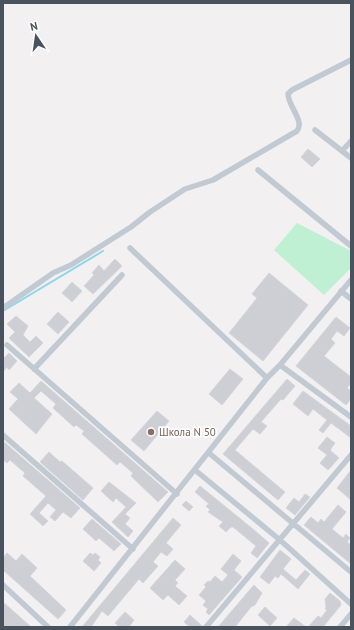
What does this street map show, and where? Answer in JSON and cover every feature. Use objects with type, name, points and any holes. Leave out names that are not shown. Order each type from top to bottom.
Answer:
[{"type":"street","points":[[3,308],[53,273],[71,265],[131,227],[150,212],[185,189],[213,180],[297,131],[300,127],[300,123],[288,100],[288,94],[292,90],[351,60]]},
{"type":"street","points":[[315,130],[351,158]]},
{"type":"street","points":[[342,151],[351,141]]},
{"type":"street","points":[[258,170],[351,246]]},
{"type":"street","points":[[130,248],[267,378]]},
{"type":"street","points":[[34,368],[122,275]]},
{"type":"street","points":[[70,627],[177,494],[267,378],[280,365],[351,280]]},
{"type":"street","points":[[341,291],[351,299]]},
{"type":"street","points":[[7,345],[177,494]]},
{"type":"street","points":[[280,365],[351,417]]},
{"type":"street","points":[[3,434],[132,549]]},
{"type":"street","points":[[209,453],[351,572]]},
{"type":"street","points":[[206,627],[351,455]]},
{"type":"street","points":[[195,470],[280,540],[351,604]]},
{"type":"street","points":[[3,585],[48,627]]},
{"type":"street","points":[[340,627],[351,614]]},
{"type":"green space","points":[[297,223],[351,251],[351,268],[324,295],[274,250]]},
{"type":"building","points":[[308,149],[320,159],[312,167],[301,157]]},
{"type":"building","points":[[115,259],[122,266],[93,294],[84,286],[94,275],[92,273],[99,265],[104,271]]},
{"type":"building","points":[[269,273],[308,305],[263,361],[229,333],[257,298],[252,294]]},
{"type":"building","points":[[72,282],[82,291],[72,302],[62,293]]},
{"type":"building","points":[[58,312],[69,322],[58,334],[47,324]]},
{"type":"building","points":[[16,316],[28,326],[23,335],[30,342],[36,336],[43,343],[29,357],[9,338],[15,332],[7,324]]},
{"type":"building","points":[[336,317],[350,328],[344,336],[337,331],[331,339],[335,343],[324,356],[351,377],[351,383],[347,388],[351,391],[351,399],[346,405],[296,366]]},
{"type":"building","points":[[9,353],[17,361],[9,370],[7,367],[3,372],[3,359]]},
{"type":"building","points":[[230,369],[243,379],[222,405],[209,394]]},
{"type":"building","points":[[287,379],[295,386],[283,400],[281,399],[261,422],[267,426],[260,434],[253,429],[235,450],[285,492],[278,500],[223,454]]},
{"type":"building","points":[[41,381],[168,492],[158,502],[131,476],[133,473],[120,462],[117,465],[82,434],[84,431],[76,425],[74,427],[53,408],[56,404],[41,391],[34,398],[52,414],[36,434],[9,409],[18,399],[10,392],[19,383],[30,393]]},
{"type":"building","points":[[303,391],[351,426],[351,438],[331,423],[323,433],[319,430],[327,420],[313,409],[308,416],[293,404]]},
{"type":"building","points":[[157,411],[169,421],[144,451],[131,440]]},
{"type":"building","points":[[327,437],[335,443],[330,450],[339,458],[328,470],[320,463],[327,455],[318,448]]},
{"type":"building","points":[[3,441],[80,508],[71,518],[63,512],[55,521],[50,517],[56,510],[48,503],[39,513],[48,521],[43,526],[30,514],[46,496],[23,476],[25,473],[10,460],[7,463],[3,460]]},
{"type":"building","points":[[49,452],[60,462],[62,461],[93,488],[83,500],[40,462]]},
{"type":"building","points":[[351,470],[351,500],[337,488]]},
{"type":"building","points":[[109,482],[136,503],[125,514],[130,518],[125,524],[133,531],[128,537],[112,522],[126,507],[116,498],[113,502],[101,491]]},
{"type":"building","points":[[200,486],[269,543],[257,558],[251,553],[256,546],[233,527],[226,532],[219,526],[223,522],[208,512],[210,510],[206,506],[209,504],[195,492]]},
{"type":"building","points":[[305,494],[310,497],[295,515],[286,508],[294,498],[299,502]]},
{"type":"building","points":[[186,501],[193,507],[189,511],[182,505]]},
{"type":"building","points":[[338,505],[346,512],[332,529],[343,538],[346,534],[350,538],[347,542],[351,545],[351,564],[304,525],[311,517],[318,523],[321,519],[324,522]]},
{"type":"building","points":[[173,518],[181,525],[166,543],[173,549],[167,556],[161,552],[153,562],[158,566],[143,583],[139,579],[108,616],[102,611],[91,627],[82,627]]},
{"type":"building","points":[[92,519],[121,544],[114,551],[99,538],[96,541],[83,529]]},
{"type":"building","points":[[280,550],[291,559],[283,569],[296,580],[305,570],[310,574],[298,589],[281,574],[278,578],[275,576],[269,584],[260,577]]},
{"type":"building","points":[[7,553],[16,561],[22,554],[37,568],[30,576],[66,610],[58,619],[3,570],[3,558]]},
{"type":"building","points":[[90,553],[93,555],[95,553],[100,557],[98,560],[101,563],[94,571],[83,561]]},
{"type":"building","points":[[233,554],[241,561],[234,570],[242,577],[209,615],[206,612],[208,609],[203,605],[206,601],[199,595],[206,587],[204,585],[208,581],[210,582],[215,576],[222,582],[228,575],[221,569]]},
{"type":"building","points":[[175,560],[185,569],[175,580],[178,583],[175,586],[187,596],[179,605],[168,595],[163,600],[150,588]]},
{"type":"building","points":[[254,585],[262,593],[255,605],[251,607],[235,627],[218,627]]},
{"type":"building","points":[[330,593],[340,601],[341,605],[323,627],[308,627],[318,616],[321,618],[327,610],[325,609],[325,599]]},
{"type":"building","points":[[3,602],[21,618],[31,627],[3,627]]},
{"type":"building","points":[[265,607],[277,618],[270,626],[258,615]]},
{"type":"building","points":[[125,612],[134,620],[129,627],[119,627],[115,623]]},
{"type":"building","points":[[190,615],[202,627],[190,627],[184,622]]},
{"type":"building","points":[[294,618],[306,627],[286,627]]},
{"type":"waterway","points":[[3,311],[103,251]]},
{"type":"place","name":"Школа N 50","points":[[151,432]]}]
